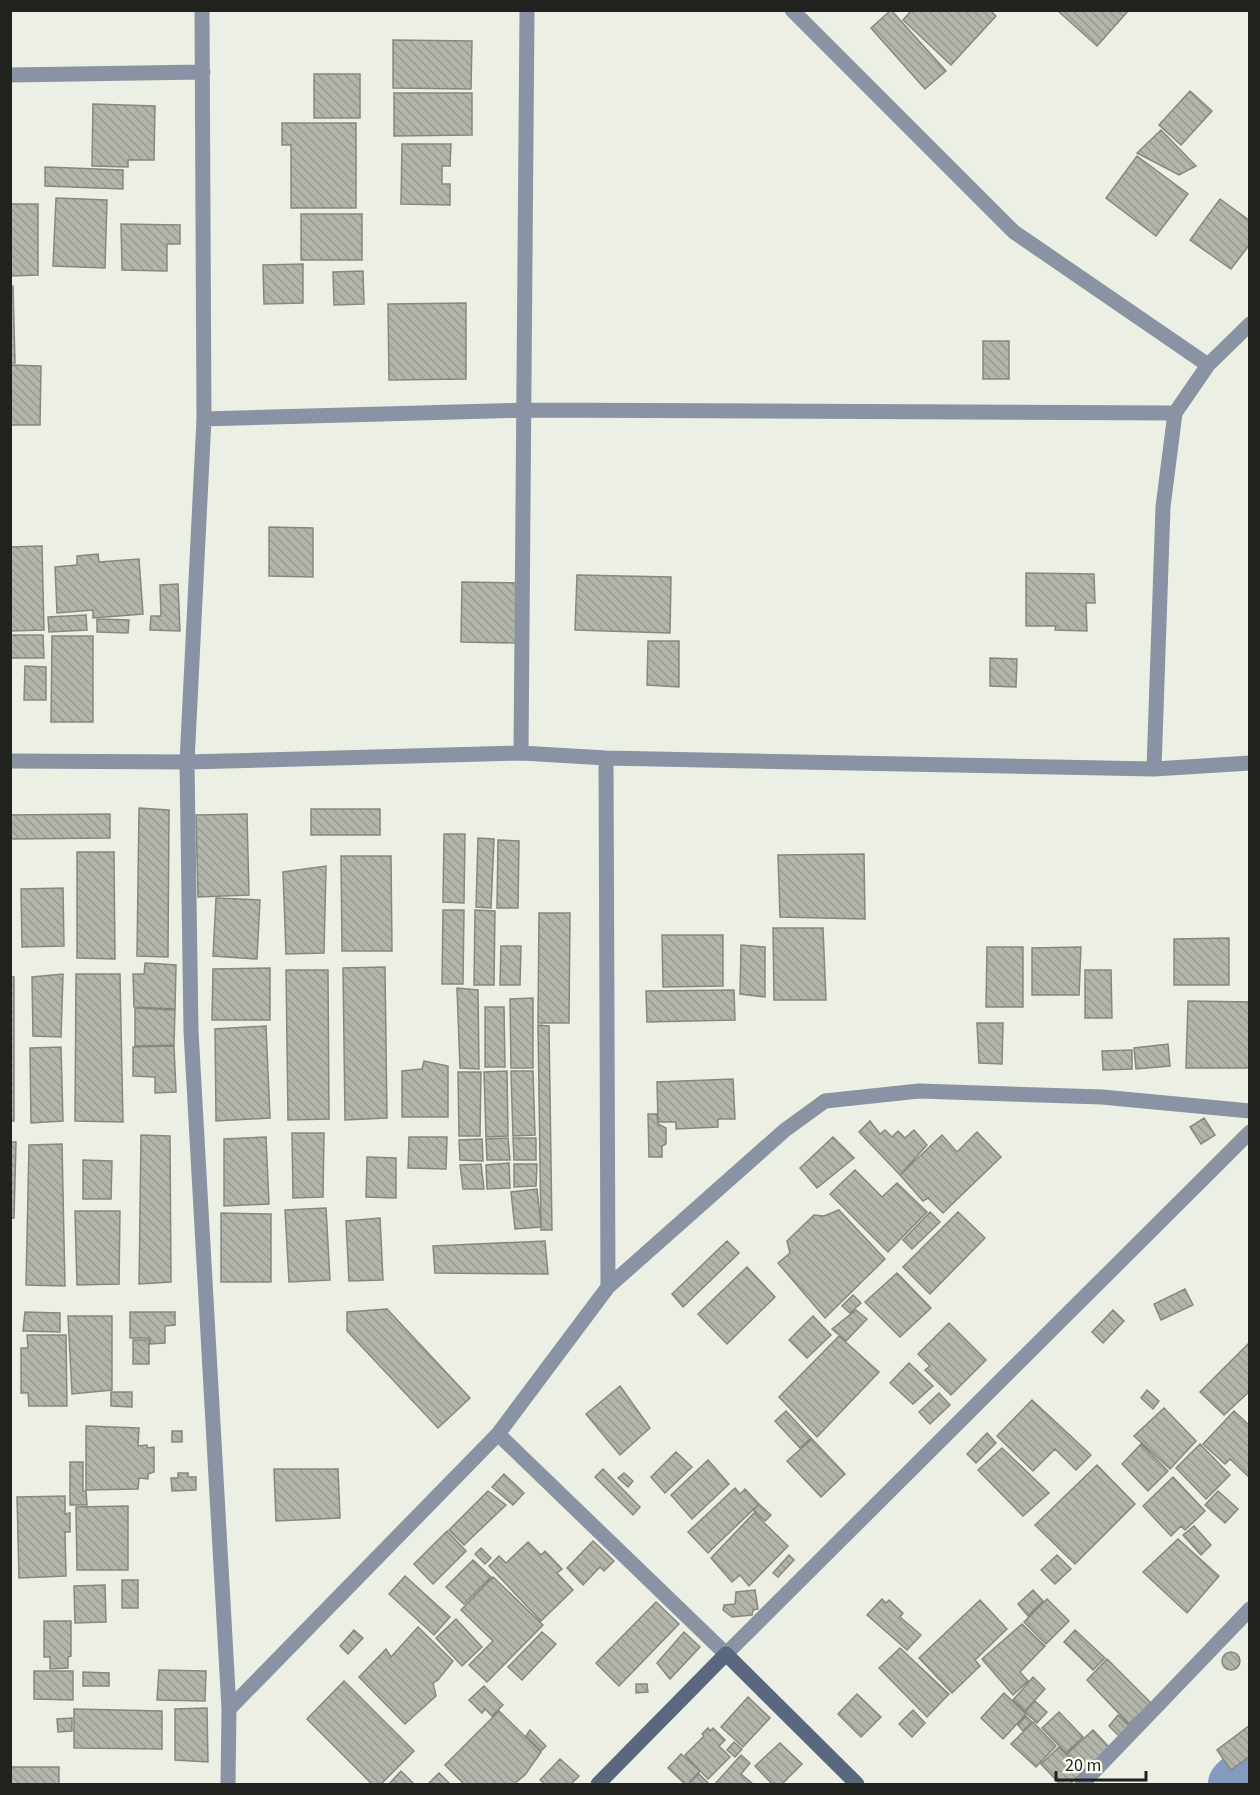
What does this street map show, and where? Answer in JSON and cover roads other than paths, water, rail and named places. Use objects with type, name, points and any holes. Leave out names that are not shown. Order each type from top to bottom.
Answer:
[{"type":"street","points":[[202,10],[204,419],[187,762],[191,1031],[229,1709],[228,1785]]},
{"type":"street","points":[[521,753],[526,10]]},
{"type":"street","points":[[792,10],[1014,232],[1208,365]]},
{"type":"street","points":[[10,75],[203,72]]},
{"type":"street","points":[[1154,769],[1162,507],[1175,413],[1208,365],[1250,324]]},
{"type":"street","points":[[204,419],[525,410],[1175,413]]},
{"type":"street","points":[[10,761],[187,762],[521,753],[606,758],[1154,769],[1250,763]]},
{"type":"street","points":[[606,758],[608,1287]]},
{"type":"street","points":[[229,1709],[498,1434],[608,1287],[785,1130],[825,1101],[919,1091],[1102,1097],[1250,1111]]},
{"type":"street","points":[[598,1785],[726,1654],[1250,1132]]},
{"type":"street","points":[[498,1434],[726,1654],[857,1785]]},
{"type":"street","points":[[1082,1785],[1250,1609]]},
{"type":"waterway","points":[[1235,1784],[1239,1780],[1250,1777]]}]
